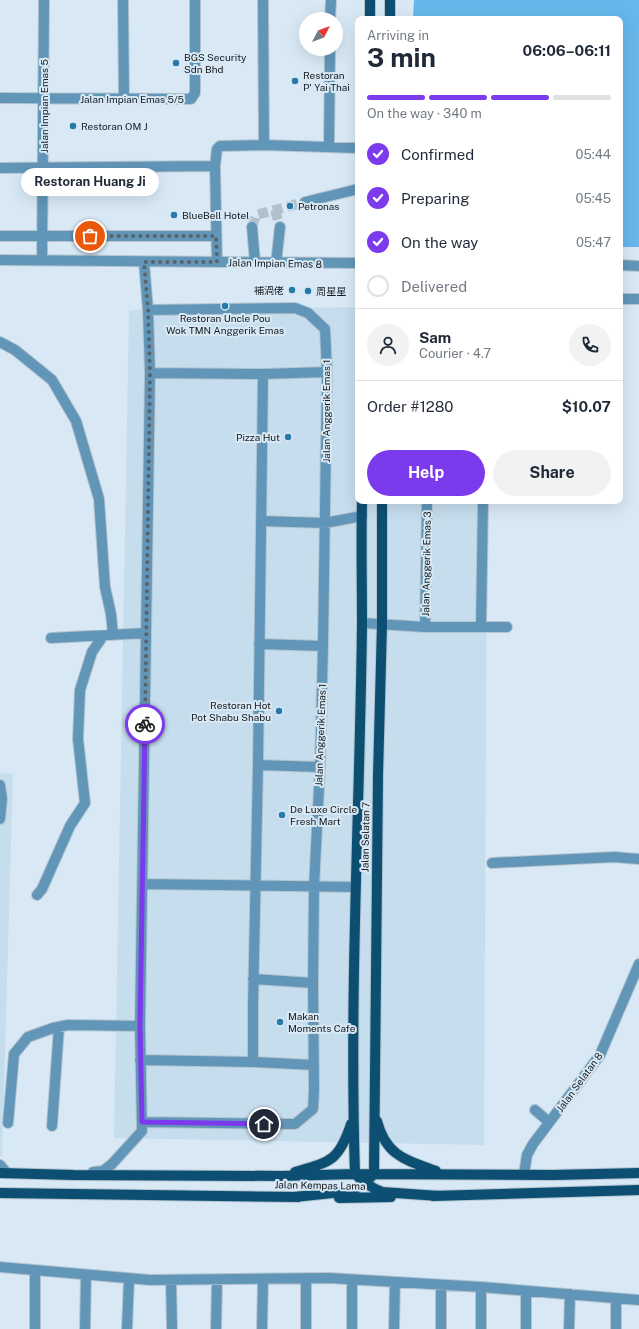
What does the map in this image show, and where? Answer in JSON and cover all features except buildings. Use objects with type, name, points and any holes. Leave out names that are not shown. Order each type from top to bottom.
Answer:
[{"type":"main road","points":[[370,0],[370,16]]},
{"type":"main road","points":[[390,0],[390,16]]},
{"type":"main road","name":"Jalan Selatan 7","points":[[355,1174],[353,1118],[355,887],[362,623],[362,504]]},
{"type":"main road","name":"Jalan Selatan 7","points":[[374,1174],[378,776],[382,624],[382,504]]},
{"type":"main road","points":[[375,1112],[379,1128],[389,1148],[400,1157],[441,1174]]},
{"type":"main road","points":[[281,1176],[321,1165],[337,1154],[343,1146],[353,1118]]},
{"type":"main road","name":"Jalan Kempas Lama","points":[[2,1170],[73,1175],[281,1176],[355,1174],[639,1173]]},
{"type":"main road","points":[[355,1174],[365,1183],[382,1192],[439,1196]]},
{"type":"main road","points":[[294,1197],[352,1191],[365,1183],[374,1174]]},
{"type":"main road","name":"Jalan Kempas Lama","points":[[0,1192],[362,1198],[639,1190]]},
{"type":"street","name":"Jalan Impian Emas 5","points":[[42,260],[44,168],[44,0]]},
{"type":"street","points":[[123,0],[124,99]]},
{"type":"street","name":"Jalan Impian Emas 5/5","points":[[0,98],[191,99],[195,93],[195,0]]},
{"type":"street","points":[[263,0],[264,145]]},
{"type":"street","points":[[330,12],[331,0]]},
{"type":"street","points":[[329,146],[330,56]]},
{"type":"street","points":[[217,262],[215,166],[217,149],[220,146],[264,145],[355,148]]},
{"type":"street","points":[[0,168],[215,166]]},
{"type":"street","points":[[305,202],[355,190]]},
{"type":"street","points":[[276,262],[280,227]]},
{"type":"street","points":[[252,228],[255,262]]},
{"type":"street","points":[[0,236],[216,236]]},
{"type":"street","name":"Jalan Impian Emas 8","points":[[0,260],[355,263]]},
{"type":"street","points":[[73,1175],[103,1171],[108,1168],[119,1158],[142,1131],[140,1026],[150,373],[148,310],[144,262]]},
{"type":"street","points":[[623,265],[639,266]]},
{"type":"street","points":[[623,299],[639,299]]},
{"type":"street","name":"Jalan Anggerik Emas 1","points":[[142,1122],[294,1124],[312,1109],[314,1090],[314,887],[320,768],[325,523],[325,329],[308,313],[295,308],[148,310]]},
{"type":"street","points":[[0,342],[15,350],[52,380],[76,421],[99,499],[105,586],[114,635]]},
{"type":"street","points":[[150,373],[263,374],[326,372]]},
{"type":"street","points":[[253,1062],[253,979],[258,765],[263,374]]},
{"type":"street","name":"Jalan Anggerik Emas 3","points":[[425,627],[427,504]]},
{"type":"street","points":[[481,627],[483,504]]},
{"type":"street","points":[[261,521],[325,523],[362,516]]},
{"type":"street","points":[[362,623],[425,627],[507,627]]},
{"type":"street","points":[[51,638],[146,633]]},
{"type":"street","points":[[37,895],[42,889],[70,826],[84,803],[78,739],[80,690],[92,652],[103,636]]},
{"type":"street","points":[[259,644],[323,646]]},
{"type":"street","points":[[258,765],[320,768]]},
{"type":"street","points":[[0,785],[2,799],[0,818]]},
{"type":"street","points":[[492,863],[614,857],[639,859]]},
{"type":"street","points":[[142,884],[355,887]]},
{"type":"street","name":"Jalan Selatan 8","points":[[524,1174],[527,1155],[533,1144],[600,1055],[639,964]]},
{"type":"street","points":[[253,979],[313,983]]},
{"type":"street","points":[[8,1123],[14,1054],[28,1037],[68,1025],[140,1026]]},
{"type":"street","points":[[52,1126],[60,1027]]},
{"type":"street","points":[[140,1060],[253,1062],[314,1065]]},
{"type":"street","points":[[535,1110],[549,1122]]},
{"type":"street","points":[[0,1267],[129,1279],[263,1280],[306,1278],[395,1282],[481,1287],[639,1300]]},
{"type":"street","points":[[35,1271],[35,1329]]},
{"type":"street","points":[[85,1329],[86,1275]]},
{"type":"street","points":[[306,1278],[306,1329]]},
{"type":"street","points":[[127,1329],[129,1279]]},
{"type":"street","points":[[171,1280],[172,1329]]},
{"type":"street","points":[[216,1329],[217,1280]]},
{"type":"street","points":[[262,1329],[263,1280]]},
{"type":"street","points":[[352,1280],[352,1329]]},
{"type":"street","points":[[394,1329],[395,1282]]},
{"type":"street","points":[[441,1285],[441,1329]]},
{"type":"street","points":[[481,1287],[481,1329]]},
{"type":"street","points":[[526,1291],[526,1329]]},
{"type":"street","points":[[569,1329],[570,1294]]},
{"type":"street","points":[[616,1299],[616,1329]]},
{"type":"shaded area","points":[[414,0],[639,0],[639,247],[623,247],[623,16],[413,16]]},
{"type":"shaded area","points":[[355,307],[355,504],[487,504],[484,1145],[114,1138],[129,310]]},
{"type":"shaded area","points":[[0,773],[13,774],[2,1156],[0,1156]]},
{"type":"tunnel","points":[[252,227],[256,215],[305,202]]},
{"type":"tunnel","points":[[275,210],[280,227]]},
{"type":"way so far","points":[[90,236],[216,236],[217,262],[144,262],[148,310],[150,373],[145,724]]},
{"type":"place","name":"BGS Security Sdn Bhd","points":[[176,63]]},
{"type":"place","name":"Restoran P' Yai Thai","points":[[295,81]]},
{"type":"place","name":"Restoran OM J","points":[[73,126]]},
{"type":"place","name":"Petronas","points":[[290,206]]},
{"type":"place","name":"BlueBell Hotel","points":[[174,215]]},
{"type":"place","name":"Restoran Huang Ji","points":[[90,236]]},
{"type":"place","name":"補渦佬","points":[[292,290]]},
{"type":"place","name":"周星星","points":[[308,291]]},
{"type":"place","name":"Restoran Uncle Pou Wok TMN Anggerik Emas","points":[[225,306]]},
{"type":"place","name":"Pizza Hut","points":[[288,437]]},
{"type":"place","name":"Restoran Hot Pot Shabu Shabu","points":[[279,711]]},
{"type":"place","name":"De Luxe Circle Fresh Mart","points":[[282,815]]},
{"type":"place","name":"Makan Moments Cafe","points":[[280,1022]]},
{"type":"route","points":[[145,724],[140,1026],[142,1122],[264,1124]]}]
